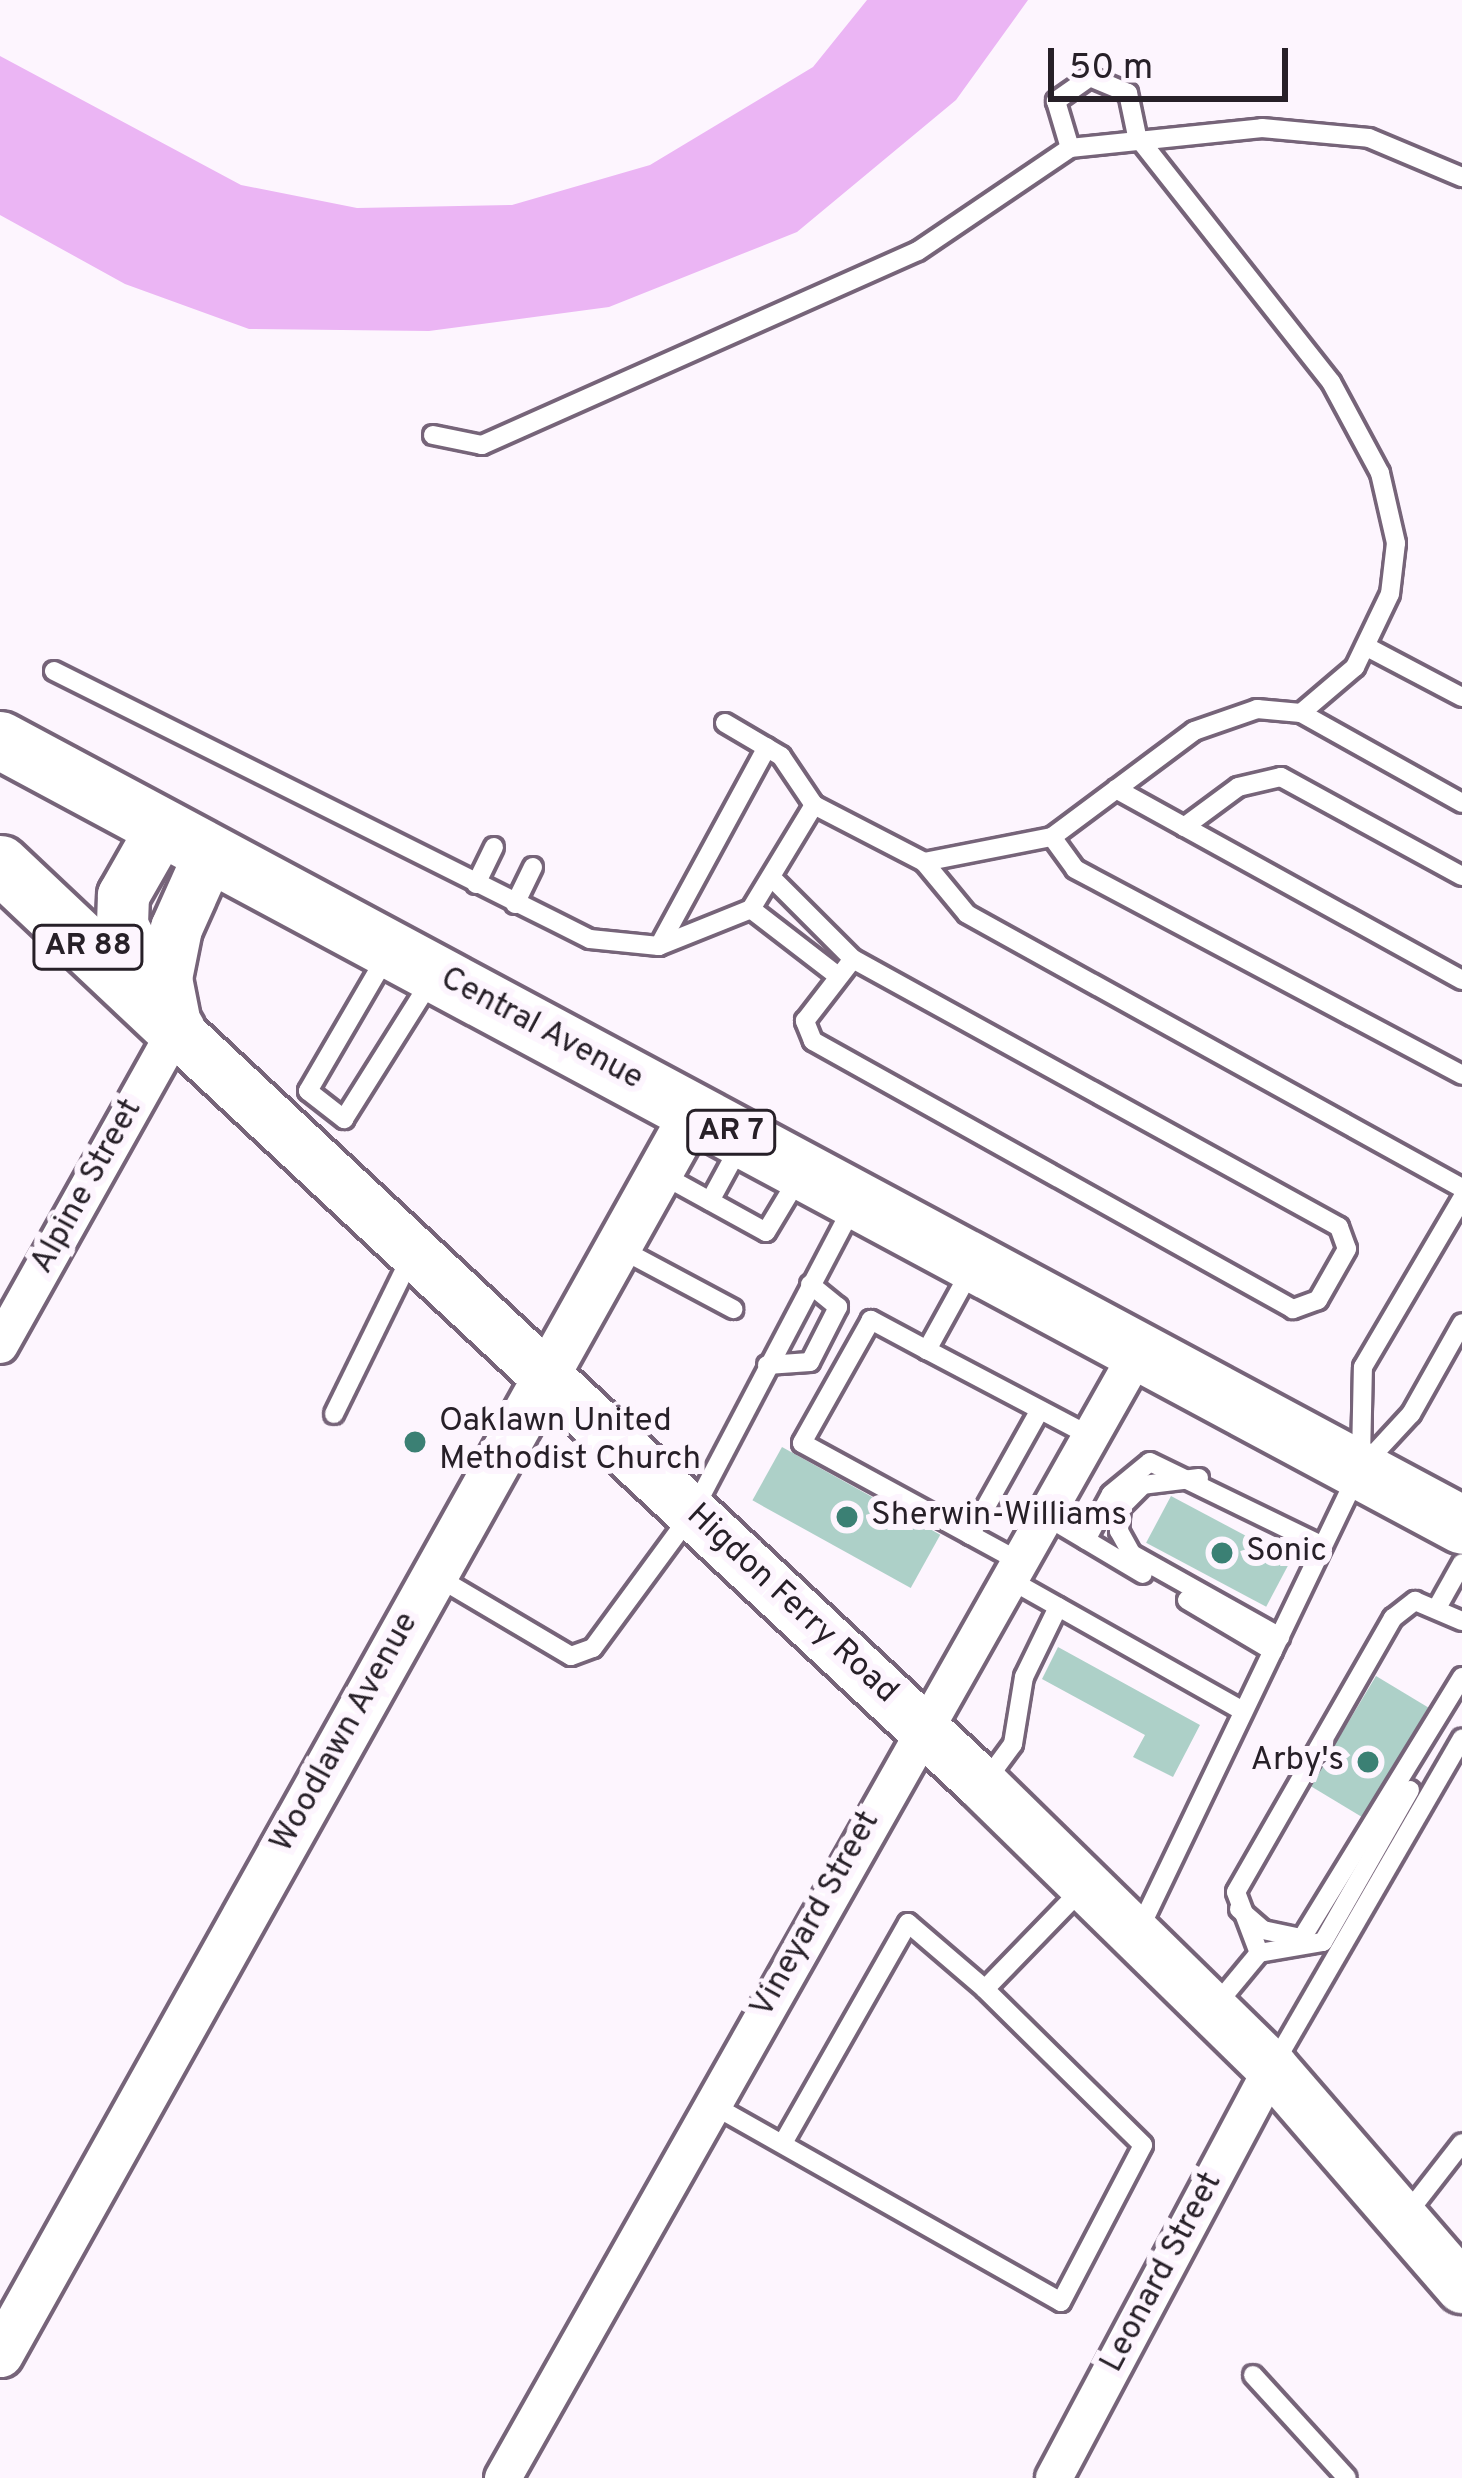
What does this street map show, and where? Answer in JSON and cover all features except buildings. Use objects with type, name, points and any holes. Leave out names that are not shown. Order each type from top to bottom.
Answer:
[{"type":"main road","name":"Central Avenue","points":[[0,740],[1462,1525]]},
{"type":"main road","name":"Higdon Ferry Road","points":[[186,838],[123,895],[122,925],[176,1030],[922,1726],[1137,1935],[1272,2068],[1462,2287]]},
{"type":"main road","name":"AR 88","points":[[5,879],[176,1030]]},
{"type":"street","name":"Alpine Street","points":[[0,1345],[176,1030]]},
{"type":"street","name":"Woodlawn Avenue","points":[[0,2354],[693,1112]]},
{"type":"street","name":"Vineyard Street","points":[[503,2478],[922,1726],[1137,1354]]},
{"type":"street","name":"Leonard Street","points":[[1054,2478],[1272,2068]]},
{"type":"lane","points":[[1070,148],[1056,101],[1090,77],[1128,93],[1137,136],[1331,382],[1380,473],[1396,543],[1367,647],[1301,713]]},
{"type":"lane","points":[[433,435],[482,445],[898,260],[1070,148],[1137,136],[1262,128],[1370,138],[1462,177]]},
{"type":"lane","points":[[1367,647],[1462,697]]},
{"type":"lane","points":[[54,670],[590,939],[659,946],[752,909],[776,882],[814,805]]},
{"type":"lane","points":[[924,862],[1052,837],[1194,731],[1258,709],[1301,713],[1462,803]]},
{"type":"lane","points":[[725,723],[767,747],[814,805],[924,862],[967,914],[1462,1188]]},
{"type":"lane","points":[[659,946],[767,747]]},
{"type":"lane","points":[[1184,827],[1238,787],[1281,778],[1462,876]]},
{"type":"lane","points":[[1115,789],[1462,980]]},
{"type":"lane","points":[[1052,837],[1075,869],[1462,1075]]},
{"type":"lane","points":[[476,884],[494,848]]},
{"type":"lane","points":[[515,904],[533,867]]},
{"type":"lane","points":[[776,882],[853,959],[1339,1226],[1347,1249],[1318,1300],[1293,1309],[813,1041],[805,1021],[834,974],[853,959]]},
{"type":"lane","points":[[752,909],[834,974]]},
{"type":"lane","points":[[412,961],[344,1119],[308,1091],[412,961]]},
{"type":"lane","points":[[710,1201],[744,1139]]},
{"type":"lane","points":[[659,1173],[766,1232],[803,1171]]},
{"type":"lane","points":[[1360,1469],[1363,1366],[1462,1198]]},
{"type":"lane","points":[[434,1575],[583,1655],[692,1513],[856,1199]]},
{"type":"lane","points":[[617,1247],[733,1309]]},
{"type":"lane","points":[[334,1414],[413,1252]]},
{"type":"lane","points":[[928,1350],[974,1263]]},
{"type":"lane","points":[[767,1365],[810,1362],[838,1307],[811,1283]]},
{"type":"lane","points":[[1090,1436],[871,1320],[802,1443],[970,1535],[1058,1607],[1243,1711]]},
{"type":"lane","points":[[1137,1935],[1360,1469],[1411,1414],[1462,1322]]},
{"type":"lane","points":[[970,1535],[1040,1410]]},
{"type":"lane","points":[[1086,1540],[1132,1470],[1150,1462],[1199,1478],[1323,1546]]},
{"type":"lane","points":[[1199,1478],[1143,1485],[1121,1507],[1119,1531],[1132,1554],[1276,1644]]},
{"type":"lane","points":[[1044,1515],[1276,1644]]},
{"type":"lane","points":[[1438,1606],[1462,1563]]},
{"type":"lane","points":[[1236,1906],[1393,1618],[1415,1601],[1438,1606],[1462,1621]]},
{"type":"lane","points":[[983,1785],[1013,1744],[1024,1677],[1058,1607]]},
{"type":"lane","points":[[1236,1906],[1263,1930],[1302,1938],[1462,1677]]},
{"type":"lane","points":[[1212,2010],[1259,1953],[1323,1942],[1462,1700]]},
{"type":"lane","points":[[1272,2068],[1462,1738]]},
{"type":"lane","points":[[985,1989],[1085,1886]]},
{"type":"lane","points":[[1236,1906],[1259,1953]]},
{"type":"lane","points":[[711,2104],[1061,2302],[1143,2145],[985,1989],[908,1923],[783,2144]]},
{"type":"lane","points":[[1402,2218],[1462,2143]]},
{"type":"lane","points":[[1253,2375],[1347,2478]]},
{"type":"shaded area","points":[[867,0],[1028,0],[956,100],[797,232],[609,307],[429,331],[249,329],[125,284],[0,215],[0,56],[241,185],[357,208],[512,205],[650,165],[813,67]]},
{"type":"place","name":"Oaklawn United Methodist Church","points":[[415,1442]]},
{"type":"place","name":"Sherwin-Williams","points":[[847,1517]]},
{"type":"place","name":"Sonic","points":[[1222,1553]]},
{"type":"place","name":"Arby's","points":[[1368,1762]]}]
